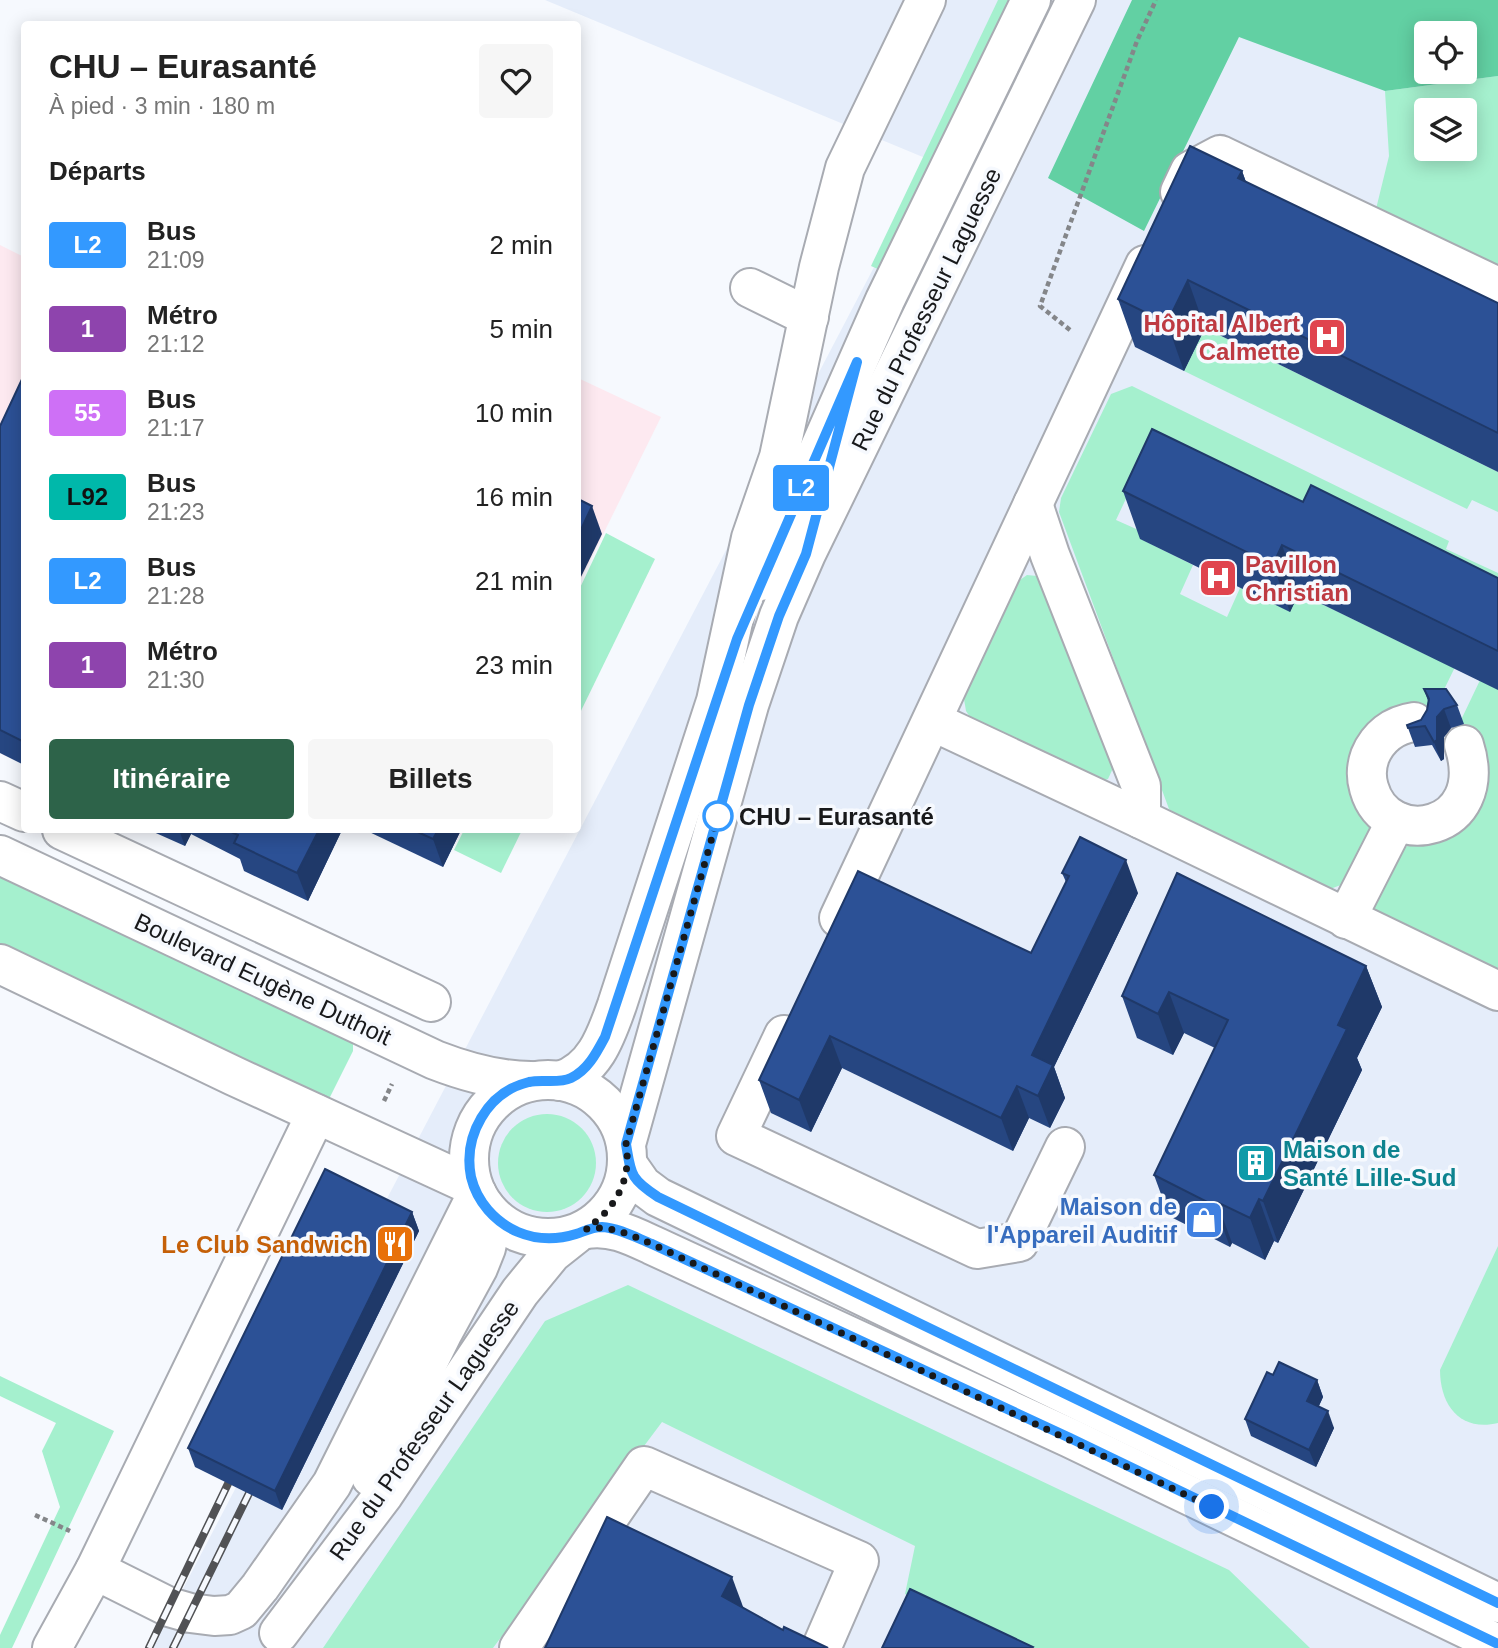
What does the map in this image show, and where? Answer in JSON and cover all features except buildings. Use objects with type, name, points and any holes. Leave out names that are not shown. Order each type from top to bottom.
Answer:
[{"type":"street","points":[[716,701],[751,538],[782,446],[809,317],[845,168],[926,0]]},
{"type":"street","points":[[95,1570],[169,1607],[190,1613],[214,1616],[230,1615],[241,1610],[332,1484],[478,1195],[469,1155],[476,1125],[487,1108],[503,1094],[546,1081],[572,1077],[590,1062],[605,1037],[737,639],[762,577],[891,287],[1031,0]]},
{"type":"street","name":"Rue du Professeur Laguesse","points":[[627,1155],[749,705],[779,616],[806,554],[1076,0]]},
{"type":"street","points":[[825,947],[1190,172],[1220,155],[1498,287]]},
{"type":"street","points":[[750,289],[809,317]]},
{"type":"street","points":[[806,554],[857,362]]},
{"type":"street","points":[[1033,504],[1050,555],[1141,786],[1141,819]]},
{"type":"street","points":[[932,721],[1498,992]]},
{"type":"street","points":[[1414,722],[1402,724],[1386,733],[1374,746],[1368,762],[1366,779],[1371,796],[1382,810],[1396,821],[1429,825],[1445,819],[1458,808],[1467,794],[1471,778],[1464,745]]},
{"type":"street","points":[[0,800],[21,810]]},
{"type":"street","points":[[1346,919],[1396,821]]},
{"type":"street","name":"Boulevard Eugène Duthoit","points":[[68,833],[432,1002]]},
{"type":"street","name":"Boulevard Eugène Duthoit","points":[[0,855],[435,1060],[497,1079],[546,1081]]},
{"type":"street","points":[[0,964],[316,1114],[478,1195],[500,1222],[531,1237],[554,1238],[599,1227],[611,1228],[652,1244],[1082,1444],[1498,1644]]},
{"type":"street","points":[[801,998],[736,1136],[977,1249],[1019,1242],[1066,1147]]},
{"type":"street","points":[[546,1081],[581,1087],[599,1098],[620,1123],[627,1155],[642,1185],[658,1197],[1498,1603]]},
{"type":"street","points":[[52,1648],[95,1570],[316,1114]]},
{"type":"street","points":[[581,1231],[604,1216],[612,1207],[622,1187],[627,1155]]},
{"type":"street","name":"Rue du Professeur Laguesse","points":[[274,1640],[328,1554],[369,1481],[478,1268],[490,1230],[489,1218],[478,1195]]},
{"type":"street","name":"Rue du Professeur Laguesse","points":[[274,1640],[384,1494],[520,1292],[552,1253],[581,1231]]},
{"type":"street","points":[[519,1648],[644,1466],[859,1561],[823,1644]]},
{"type":"street","points":[[66,1648],[95,1570]]},
{"type":"street","points":[[241,1610],[274,1640]]},
{"type":"path","points":[[1102,356],[1040,306],[1136,41],[1156,0]]},
{"type":"shaded area","points":[[545,0],[1498,0],[1498,1648],[152,1648],[578,833],[581,833],[581,827],[930,160]]},
{"type":"shaded area","points":[[0,245],[21,256],[21,754],[9,748],[5,756],[0,753]]},
{"type":"shaded area","points":[[581,379],[661,417],[581,579]]},
{"type":"green space","points":[[998,0],[1009,0],[880,270],[871,266]]},
{"type":"green space","points":[[1132,0],[1498,0],[1498,76],[1477,79],[1477,21],[1414,21],[1414,84],[1438,84],[1385,91],[1239,37],[1144,231],[1048,178]]},
{"type":"green space","points":[[1498,76],[1498,267],[1376,209],[1389,156],[1385,91],[1438,84],[1477,84],[1477,79]]},
{"type":"green space","points":[[1205,328],[1498,472],[1498,512],[1472,500],[1467,509],[1184,371]]},
{"type":"green space","points":[[1132,386],[1449,541],[1446,549],[1498,573],[1498,582],[1138,473],[1116,520],[1143,532],[1141,539],[1193,565],[1180,594],[1227,617],[1240,588],[1299,593],[1429,656],[1457,663],[1435,708],[1386,715],[1368,846],[1349,882],[1330,889],[1185,821],[1169,809],[1059,512],[1061,498],[1111,394]]},
{"type":"green space","points":[[606,533],[655,559],[581,711],[581,586]]},
{"type":"green space","points":[[1027,575],[1037,576],[1044,582],[1114,766],[1108,779],[1101,781],[972,720],[966,711],[964,699],[1020,580]]},
{"type":"green space","points":[[1482,676],[1498,683],[1498,970],[1377,913],[1369,899],[1391,854],[1434,833],[1474,739],[1461,720]]},
{"type":"green space","points":[[462,833],[521,833],[501,873],[454,850]]},
{"type":"green space","points":[[0,870],[353,1037],[353,1051],[330,1097],[320,1104],[0,952]]},
{"type":"green space","points":[[547,1114],[566,1118],[582,1128],[592,1144],[596,1163],[592,1182],[582,1198],[566,1208],[547,1212],[528,1208],[512,1198],[502,1182],[498,1163],[502,1144],[512,1128],[528,1118]]},
{"type":"green space","points":[[1498,1246],[1498,1423],[1485,1425],[1463,1419],[1448,1405],[1440,1370]]},
{"type":"green space","points":[[628,1285],[1229,1570],[1310,1648],[1017,1648],[905,1594],[915,1546],[662,1422],[493,1648],[323,1648],[545,1321]]},
{"type":"green space","points":[[0,1376],[114,1431],[12,1648],[0,1648],[0,1635],[60,1507],[42,1451],[56,1423],[0,1396]]},
{"type":"railway","points":[[149,1648],[237,1465]]},
{"type":"railway","points":[[173,1648],[258,1475]]},
{"type":"bus line","name":"L2","points":[[1498,1603],[658,1197],[631,1173],[626,1144],[749,705],[779,616],[806,554],[857,362],[737,639],[605,1037],[590,1062],[572,1077],[561,1081],[541,1080],[521,1084],[503,1094],[487,1108],[476,1125],[470,1145],[471,1175],[475,1190],[500,1222],[531,1237],[565,1237],[599,1227],[611,1228],[652,1244],[1070,1438],[1498,1644]]},
{"type":"place","name":"Hôpital Albert Calmette","points":[[1327,337]]},
{"type":"place","name":"Pavillon Christian","points":[[1218,578]]},
{"type":"place","name":"CHU – Eurasanté","points":[[718,816]]},
{"type":"place","name":"Maison de Santé Lille-Sud","points":[[1256,1163]]},
{"type":"place","name":"Maison de l'Appareil Auditif","points":[[1204,1220]]},
{"type":"place","name":"Le Club Sandwich","points":[[395,1244]]},
{"type":"route","points":[[718,816],[626,1144],[626,1176],[612,1207],[586,1229],[611,1228],[652,1244],[1212,1507]]}]
